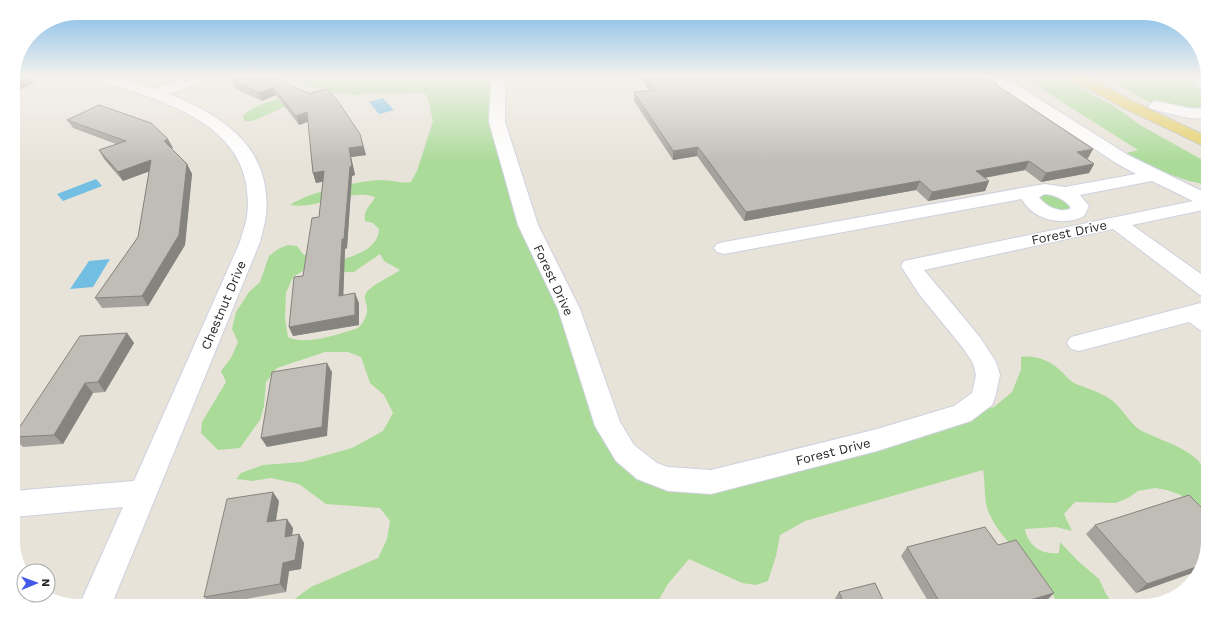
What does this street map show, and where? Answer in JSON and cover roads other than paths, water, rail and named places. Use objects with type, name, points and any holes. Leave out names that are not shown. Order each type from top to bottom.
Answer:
[{"type":"main road","points":[[1129,105],[1201,140]]},
{"type":"main road","points":[[1156,106],[1201,132]]},
{"type":"street","name":"Chestnut Drive","points":[[98,599],[250,242],[257,213],[256,184],[251,164],[245,152],[233,137],[219,125],[180,105]]},
{"type":"street","name":"Forest Drive","points":[[497,105],[497,122],[528,225],[568,309],[608,426],[631,459],[647,471],[668,479],[710,482],[877,440],[962,414],[983,398],[988,376],[984,362],[971,342],[927,289],[911,266],[1079,222],[1116,222],[1201,204]]},
{"type":"street","points":[[1038,105],[1122,159],[1153,176],[1201,199]]},
{"type":"street","points":[[1156,106],[1189,113],[1201,114]]},
{"type":"street","points":[[1064,193],[1153,176]]},
{"type":"street","points":[[724,248],[1045,189],[1064,193],[1071,197],[1080,206],[1080,210],[1077,213],[1079,222]]},
{"type":"street","points":[[1032,192],[1030,200],[1039,208],[1079,222]]},
{"type":"street","points":[[1116,222],[1201,285]]},
{"type":"street","points":[[1079,344],[1201,315]]},
{"type":"street","points":[[20,503],[143,493]]},
{"type":"water","points":[[371,105],[389,105],[394,110],[379,114]]},
{"type":"water","points":[[96,179],[102,186],[63,201],[57,194]]},
{"type":"water","points":[[110,259],[93,287],[70,289],[89,261]]}]
